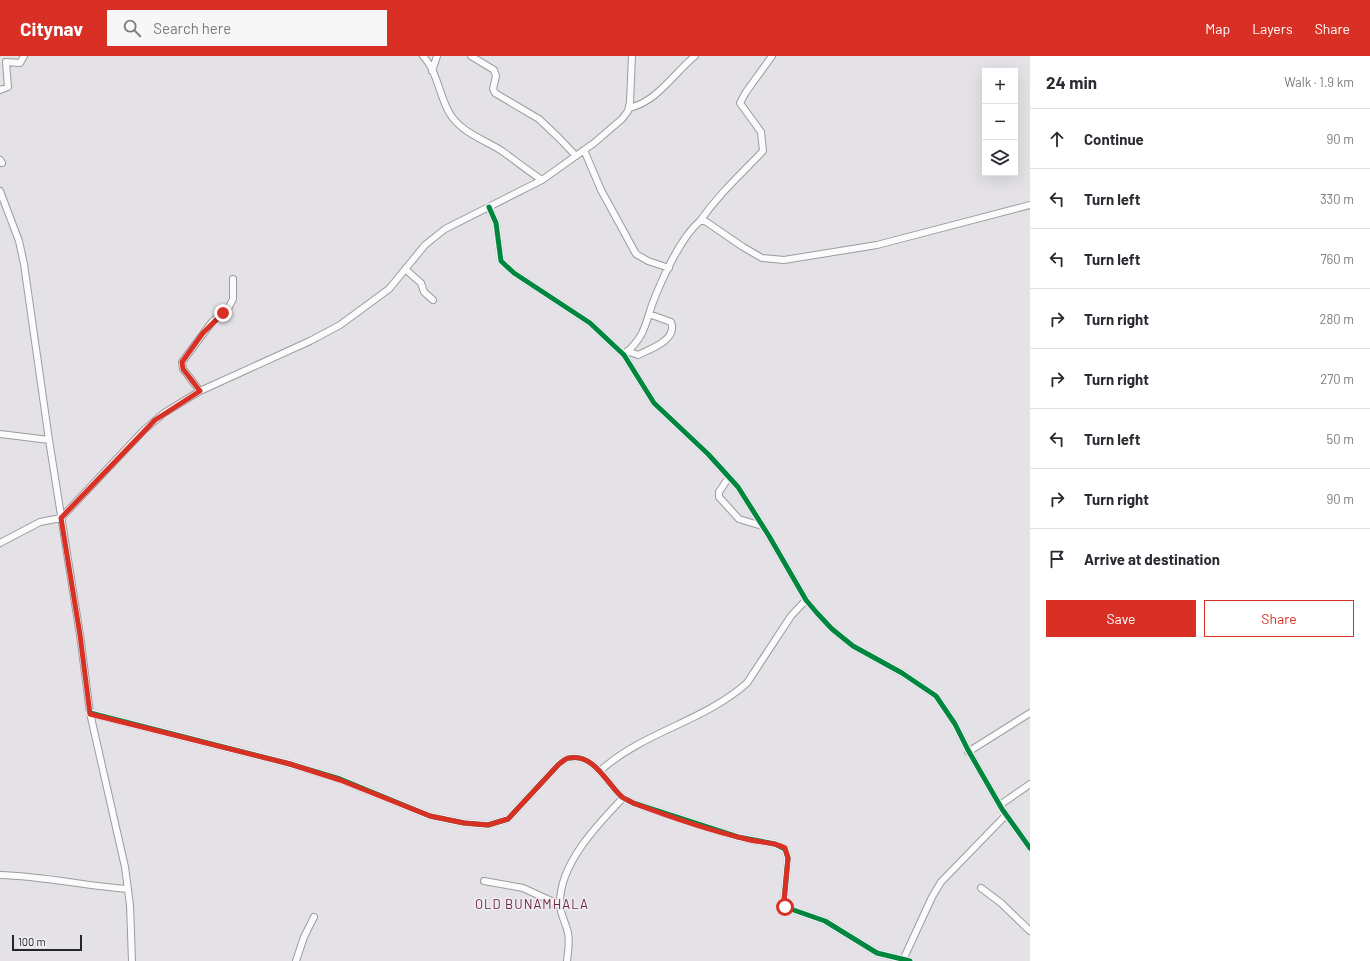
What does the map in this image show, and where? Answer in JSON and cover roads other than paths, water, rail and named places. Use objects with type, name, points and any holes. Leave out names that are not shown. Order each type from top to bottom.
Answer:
[{"type":"street","points":[[0,90],[8,87],[6,62],[20,63],[24,56]]},
{"type":"street","points":[[423,56],[432,70],[450,113],[463,127],[501,151],[542,180]]},
{"type":"street","points":[[432,70],[437,56]]},
{"type":"street","points":[[471,56],[494,70],[496,76],[493,89],[495,93],[539,119],[560,138],[576,156]]},
{"type":"street","points":[[0,543],[40,522],[61,518],[155,420],[200,391],[310,341],[340,325],[389,290],[425,245],[445,229],[542,180],[584,150],[622,119],[629,108],[632,56]]},
{"type":"street","points":[[629,108],[636,107],[652,97],[695,56]]},
{"type":"street","points":[[626,353],[642,335],[655,296],[669,268],[691,231],[731,181],[763,151],[761,132],[740,103],[746,92],[772,56]]},
{"type":"street","points":[[584,150],[601,190],[636,254],[648,261],[669,268]]},
{"type":"street","points":[[0,191],[20,241],[49,440],[80,635],[90,714],[122,852],[128,889],[132,961]]},
{"type":"street","points":[[700,221],[705,221],[762,258],[784,260],[877,245],[1030,205]]},
{"type":"street","points":[[489,207],[496,223],[501,261],[506,266],[590,323],[626,353],[654,403],[708,454],[740,491],[806,600],[832,629],[852,646],[902,673],[936,696],[954,724],[968,752],[1006,815],[1030,848]]},
{"type":"street","points":[[405,269],[420,283],[424,292],[433,300]]},
{"type":"street","points":[[200,391],[183,369],[182,362],[212,322],[229,307],[233,299],[233,279]]},
{"type":"street","points":[[626,353],[638,355],[662,344],[670,334],[672,326],[670,321],[649,314]]},
{"type":"street","points":[[0,434],[49,440]]},
{"type":"street","points":[[729,477],[719,492],[719,497],[739,519],[762,526]]},
{"type":"street","points":[[600,770],[622,753],[637,744],[710,709],[737,692],[747,683],[791,616],[806,600]]},
{"type":"street","points":[[968,752],[1030,713]]},
{"type":"street","points":[[90,714],[290,764],[340,780],[430,816],[464,823],[488,825],[508,819],[559,764],[569,758],[579,759],[592,764],[600,770],[623,798],[647,808],[713,830],[747,840],[785,848],[788,858],[784,901],[785,907],[825,922],[877,953],[910,961]]},
{"type":"street","points":[[1000,805],[1030,784]]},
{"type":"street","points":[[567,961],[568,934],[560,905],[561,890],[572,862],[590,834],[623,798]]},
{"type":"street","points":[[902,960],[932,897],[941,882],[1006,815]]},
{"type":"street","points":[[0,874],[25,875],[69,883],[128,889]]},
{"type":"street","points":[[484,881],[523,888],[560,905]]},
{"type":"street","points":[[981,888],[1001,903],[1030,931]]},
{"type":"street","points":[[296,961],[304,937],[314,917]]},
{"type":"district","name":"OLD BUNAMHALA","points":[[532,904]]}]
